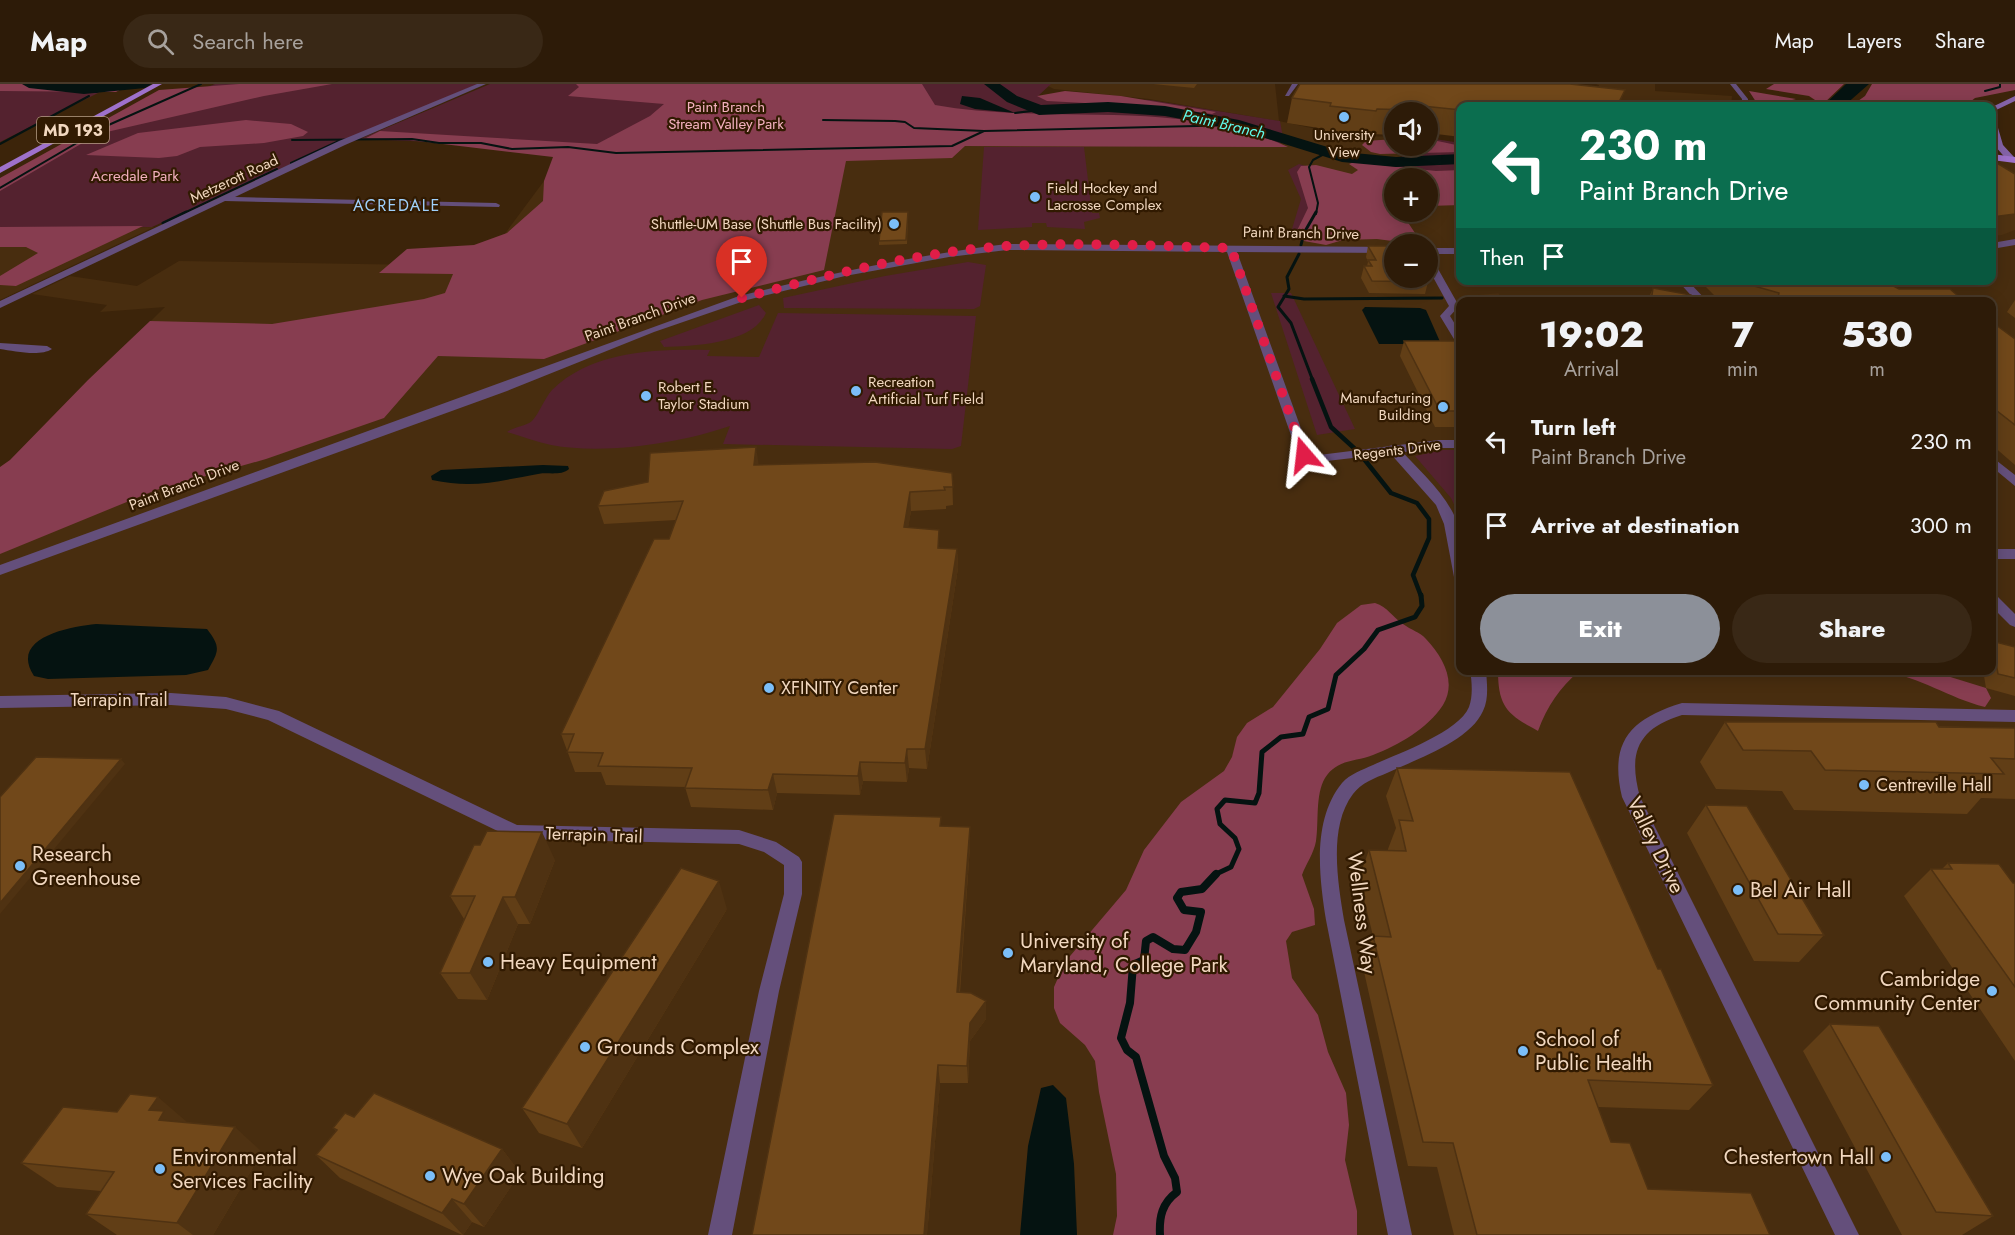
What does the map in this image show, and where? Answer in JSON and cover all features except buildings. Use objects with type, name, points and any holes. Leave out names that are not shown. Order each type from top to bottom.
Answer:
[{"type":"main road","name":"MD 193","points":[[27,144],[132,90],[158,84]]},
{"type":"main road","name":"MD 193","points":[[0,170],[145,87]]},
{"type":"main road","points":[[1996,107],[2015,98]]},
{"type":"main road","points":[[1996,108],[2015,107]]},
{"type":"main road","points":[[1996,139],[2003,152]]},
{"type":"main road","points":[[1996,151],[2014,159]]},
{"type":"main road","points":[[1996,157],[2014,159]]},
{"type":"street","name":"Metzerott Road","points":[[0,305],[350,139],[483,84]]},
{"type":"street","points":[[1287,95],[1295,84]]},
{"type":"street","points":[[1733,84],[1745,102]]},
{"type":"street","points":[[224,199],[496,205]]},
{"type":"street","points":[[1996,245],[2015,242]]},
{"type":"street","name":"Paint Branch Drive","points":[[0,570],[503,388],[650,330],[778,289],[927,258],[1007,246],[1384,250]]},
{"type":"street","name":"Regents Drive","points":[[1231,248],[1306,461],[1393,449],[1456,444]]},
{"type":"street","points":[[1438,251],[1456,251]]},
{"type":"street","points":[[1438,278],[1454,306],[1445,316],[1456,334]]},
{"type":"street","points":[[1686,285],[1698,297]]},
{"type":"street","points":[[0,346],[19,350],[47,348]]},
{"type":"street","points":[[1393,449],[1442,504],[1451,524],[1456,550]]},
{"type":"street","points":[[1996,465],[2015,482]]},
{"type":"street","points":[[1996,554],[2015,554]]},
{"type":"street","points":[[1996,603],[2015,622]]},
{"type":"street","name":"Wellness Way","points":[[1400,1235],[1362,1060],[1338,933],[1329,858],[1334,812],[1342,792],[1354,781],[1449,736],[1464,725],[1474,712],[1479,699],[1478,675]]},
{"type":"street","name":"Terrapin Trail","points":[[0,702],[171,699],[226,703],[273,715],[499,822],[514,832],[739,837],[770,847],[794,862],[793,894],[769,991],[720,1235]]},
{"type":"street","name":"Valley Drive","points":[[1846,1235],[1631,797],[1625,766],[1627,751],[1634,736],[1644,725],[1667,712],[1682,709],[2015,716]]},
{"type":"shaded area","name":"University of Maryland, College Park","points":[[1050,84],[1275,84],[1279,121],[1353,137],[1384,136],[1384,156],[1401,156],[1397,168],[1384,168],[1384,222],[1438,222],[1438,194],[1456,189],[1456,285],[1996,285],[1996,159],[2015,161],[2015,1235],[0,1235],[0,471],[165,307],[100,312],[107,305],[32,294],[70,276],[137,286],[179,261],[481,266],[567,150],[718,146],[1282,143],[1278,121],[1149,99],[1054,89],[1048,86]]},
{"type":"shaded area","points":[[1596,84],[1655,84],[1655,91],[1732,96],[1731,102],[1593,102],[1599,85]]},
{"type":"shaded area","points":[[1846,84],[1869,84],[1849,102],[1827,102]]},
{"type":"shaded area","points":[[962,96],[980,98],[1015,113],[975,109],[960,104]]},
{"type":"shaded area","points":[[154,227],[0,300],[0,229]]},
{"type":"shaded area","points":[[1365,307],[1426,310],[1441,344],[1379,344],[1362,310]]},
{"type":"shaded area","points":[[568,466],[569,469],[559,473],[542,473],[473,484],[447,483],[432,480],[431,476],[441,470]]},
{"type":"shaded area","points":[[96,624],[207,629],[215,640],[217,649],[208,670],[186,675],[48,679],[34,676],[28,663],[29,652],[35,644],[57,632]]},
{"type":"shaded area","points":[[1053,1085],[1066,1098],[1074,1164],[1077,1235],[1020,1235],[1028,1146],[1041,1088]]},
{"type":"green space","points":[[0,84],[102,91],[0,142]]},
{"type":"green space","points":[[0,84],[130,84],[116,92],[0,91]]},
{"type":"green space","name":"Acredale Park","points":[[215,84],[478,84],[317,152],[152,227],[0,229],[0,188],[110,127]]},
{"type":"green space","points":[[239,84],[332,84],[264,96],[98,134],[0,191],[0,178],[159,90]]},
{"type":"green space","name":"Paint Branch Stream Valley Park","points":[[490,84],[1051,84],[1038,96],[1150,100],[1280,121],[1284,143],[613,149],[360,139]]},
{"type":"green space","points":[[576,84],[922,84],[935,105],[979,111],[1158,117],[1202,122],[1246,132],[1288,147],[965,146],[952,158],[846,161],[824,270],[702,300],[544,359],[438,356],[384,418],[266,459],[156,490],[0,554],[0,467],[10,460],[88,380],[150,321],[272,324],[424,299],[445,293],[453,274],[379,273],[407,249],[474,245],[507,233],[543,201],[544,181],[553,157],[401,139],[366,138],[380,131],[597,144],[650,116],[664,104],[568,96],[579,87]]},
{"type":"green space","points":[[1774,84],[1844,84],[1825,102],[1813,102],[1815,100],[1809,96],[1766,89]]},
{"type":"green space","points":[[1872,84],[2015,84],[2015,90],[1975,98],[1970,102],[1857,102],[1865,96]]},
{"type":"green space","points":[[1065,91],[1121,96],[1216,112],[1212,114],[1160,107],[1047,101],[1037,96]]},
{"type":"green space","points":[[1749,91],[1796,99],[1785,102],[1756,102]]},
{"type":"green space","points":[[246,120],[291,124],[308,132],[303,136],[264,143],[200,147],[177,156],[159,158],[86,155],[138,133]]},
{"type":"green space","points":[[1384,140],[1384,154],[1371,152],[1362,145],[1366,141]]},
{"type":"green space","points":[[1438,140],[1456,142],[1456,186],[1438,181],[1438,168],[1398,168],[1402,156],[1438,156]]},
{"type":"green space","points":[[1438,141],[1456,145],[1456,152],[1438,153]]},
{"type":"green space","name":"Field Hockey and Lacrosse Complex","points":[[984,147],[1084,147],[1092,213],[1099,213],[1100,218],[1084,222],[1085,229],[1047,227],[1046,223],[1032,223],[1032,227],[978,230]]},
{"type":"green space","points":[[1354,162],[1409,168],[1384,168],[1384,222],[1408,222],[1416,234],[1384,234],[1384,240],[1343,240],[1326,245],[1293,239],[1308,208],[1297,172],[1301,166],[1316,165],[1352,174],[1358,170],[1349,164]]},
{"type":"green space","points":[[1299,164],[1345,178],[1332,233],[1292,229],[1301,199],[1288,170]]},
{"type":"green space","points":[[1456,170],[1456,205],[1438,206],[1438,171]]},
{"type":"green space","points":[[143,226],[16,286],[0,285],[0,276],[38,253],[26,247],[0,247],[0,227]]},
{"type":"green space","points":[[968,262],[986,265],[980,306],[974,309],[784,308],[783,298],[885,276]]},
{"type":"green space","points":[[1271,293],[1291,293],[1355,429],[1317,435]]},
{"type":"green space","points":[[759,305],[766,313],[759,323],[735,337],[706,344],[676,347],[664,347],[660,341]]},
{"type":"green space","name":"Recreation Artificial Turf Field","points":[[778,313],[976,316],[961,446],[952,449],[723,444],[730,426],[666,442],[595,449],[551,445],[507,432],[532,421],[552,390],[568,377],[606,360],[626,355],[669,350],[710,350],[707,356],[759,357]]},
{"type":"green space","points":[[1443,450],[1456,450],[1456,508],[1451,498],[1415,456]]},
{"type":"green space","points":[[1375,603],[1421,635],[1432,646],[1446,670],[1449,688],[1447,696],[1436,714],[1421,729],[1373,755],[1335,767],[1325,778],[1320,792],[1315,845],[1302,875],[1314,909],[1315,925],[1292,932],[1286,941],[1292,978],[1318,1015],[1328,1052],[1346,1093],[1349,1125],[1345,1160],[1357,1211],[1357,1235],[1113,1235],[1117,1216],[1116,1174],[1095,1061],[1085,1045],[1060,1023],[1054,1008],[1054,987],[1065,962],[1126,890],[1144,850],[1181,802],[1224,771],[1232,757],[1237,737],[1247,723],[1273,707],[1320,649],[1337,623],[1361,605]]},
{"type":"green space","points":[[1498,675],[1575,675],[1555,698],[1538,731],[1519,720],[1507,708],[1498,683]]},
{"type":"green space","points":[[1899,675],[1944,675],[1986,688],[1991,698],[1985,707]]},
{"type":"waterway","name":"Paint Branch","points":[[29,84],[84,90],[145,84]]},
{"type":"waterway","points":[[0,188],[104,127],[201,84]]},
{"type":"waterway","name":"Paint Branch","points":[[991,84],[1012,99],[1039,110],[1108,107],[1165,111],[1239,125],[1342,157],[1396,162],[1456,159]]},
{"type":"waterway","points":[[1985,91],[2000,87],[2000,84]]},
{"type":"waterway","name":"Paint Branch","points":[[96,92],[113,86]]},
{"type":"waterway","points":[[0,144],[89,96]]},
{"type":"waterway","points":[[1015,113],[1039,110]]},
{"type":"waterway","points":[[823,120],[895,121],[905,122],[914,128],[984,131]]},
{"type":"waterway","points":[[984,131],[1239,125]]},
{"type":"waterway","points":[[292,140],[412,139],[439,143],[481,143],[512,149],[568,147],[616,153],[952,146],[984,131]]},
{"type":"waterway","points":[[291,163],[341,140]]},
{"type":"waterway","points":[[1316,214],[1318,203],[1309,167],[1313,160],[1326,153]]},
{"type":"waterway","points":[[182,214],[277,169]]},
{"type":"waterway","points":[[163,223],[186,212]]},
{"type":"waterway","points":[[1301,245],[1304,233],[1316,212]]},
{"type":"waterway","points":[[1285,296],[1289,289],[1287,277],[1299,254]]},
{"type":"waterway","points":[[1285,296],[1304,299],[1442,298]]},
{"type":"waterway","points":[[1285,296],[1278,307],[1291,323],[1313,381]]},
{"type":"waterway","points":[[1312,379],[1331,427],[1354,448]]},
{"type":"waterway","points":[[1364,459],[1391,493],[1417,503],[1429,519],[1429,538],[1413,575],[1421,596]]},
{"type":"waterway","points":[[1216,874],[1231,867],[1239,849],[1235,838],[1220,824],[1217,809],[1225,800],[1255,803],[1259,793],[1262,752],[1281,737],[1303,734],[1309,717],[1328,709],[1336,675],[1364,649],[1378,630],[1415,617],[1422,606],[1421,595]]},
{"type":"waterway","points":[[1160,1235],[1163,1211],[1168,1201],[1177,1192],[1175,1178],[1164,1156],[1136,1057],[1127,1050],[1121,1038],[1130,1003],[1133,965],[1144,960],[1146,941],[1153,937],[1173,949],[1185,950],[1196,932],[1201,912],[1184,910],[1177,898],[1181,892],[1202,889],[1216,874]]},
{"type":"place","name":"University View","points":[[1344,117]]},
{"type":"place","name":"Field Hockey and Lacrosse Complex","points":[[1035,197]]},
{"type":"place","name":"Shuttle-UM Base (Shuttle Bus Facility)","points":[[894,224]]},
{"type":"place","name":"Recreation Artificial Turf Field","points":[[856,391]]},
{"type":"place","name":"Robert E. Taylor Stadium","points":[[646,396]]},
{"type":"place","name":"Manufacturing Building","points":[[1443,407]]},
{"type":"place","name":"XFINITY Center","points":[[769,688]]},
{"type":"place","name":"Centreville Hall","points":[[1864,785]]},
{"type":"place","name":"Research Greenhouse","points":[[20,866]]},
{"type":"place","name":"Bel Air Hall","points":[[1738,890]]},
{"type":"place","name":"University of Maryland, College Park","points":[[1008,953]]},
{"type":"place","name":"Heavy Equipment","points":[[488,962]]},
{"type":"place","name":"Cambridge Community Center","points":[[1992,991]]},
{"type":"place","name":"Grounds Complex","points":[[585,1047]]},
{"type":"place","name":"School of Public Health","points":[[1523,1051]]},
{"type":"place","name":"Chestertown Hall","points":[[1886,1157]]},
{"type":"place","name":"Environmental Services Facility","points":[[160,1169]]},
{"type":"place","name":"Wye Oak Building","points":[[430,1176]]},
{"type":"district","name":"ACREDALE","points":[[397,205]]},
{"type":"route","points":[[742,298],[845,273],[1007,246],[1231,248],[1304,455]]}]
